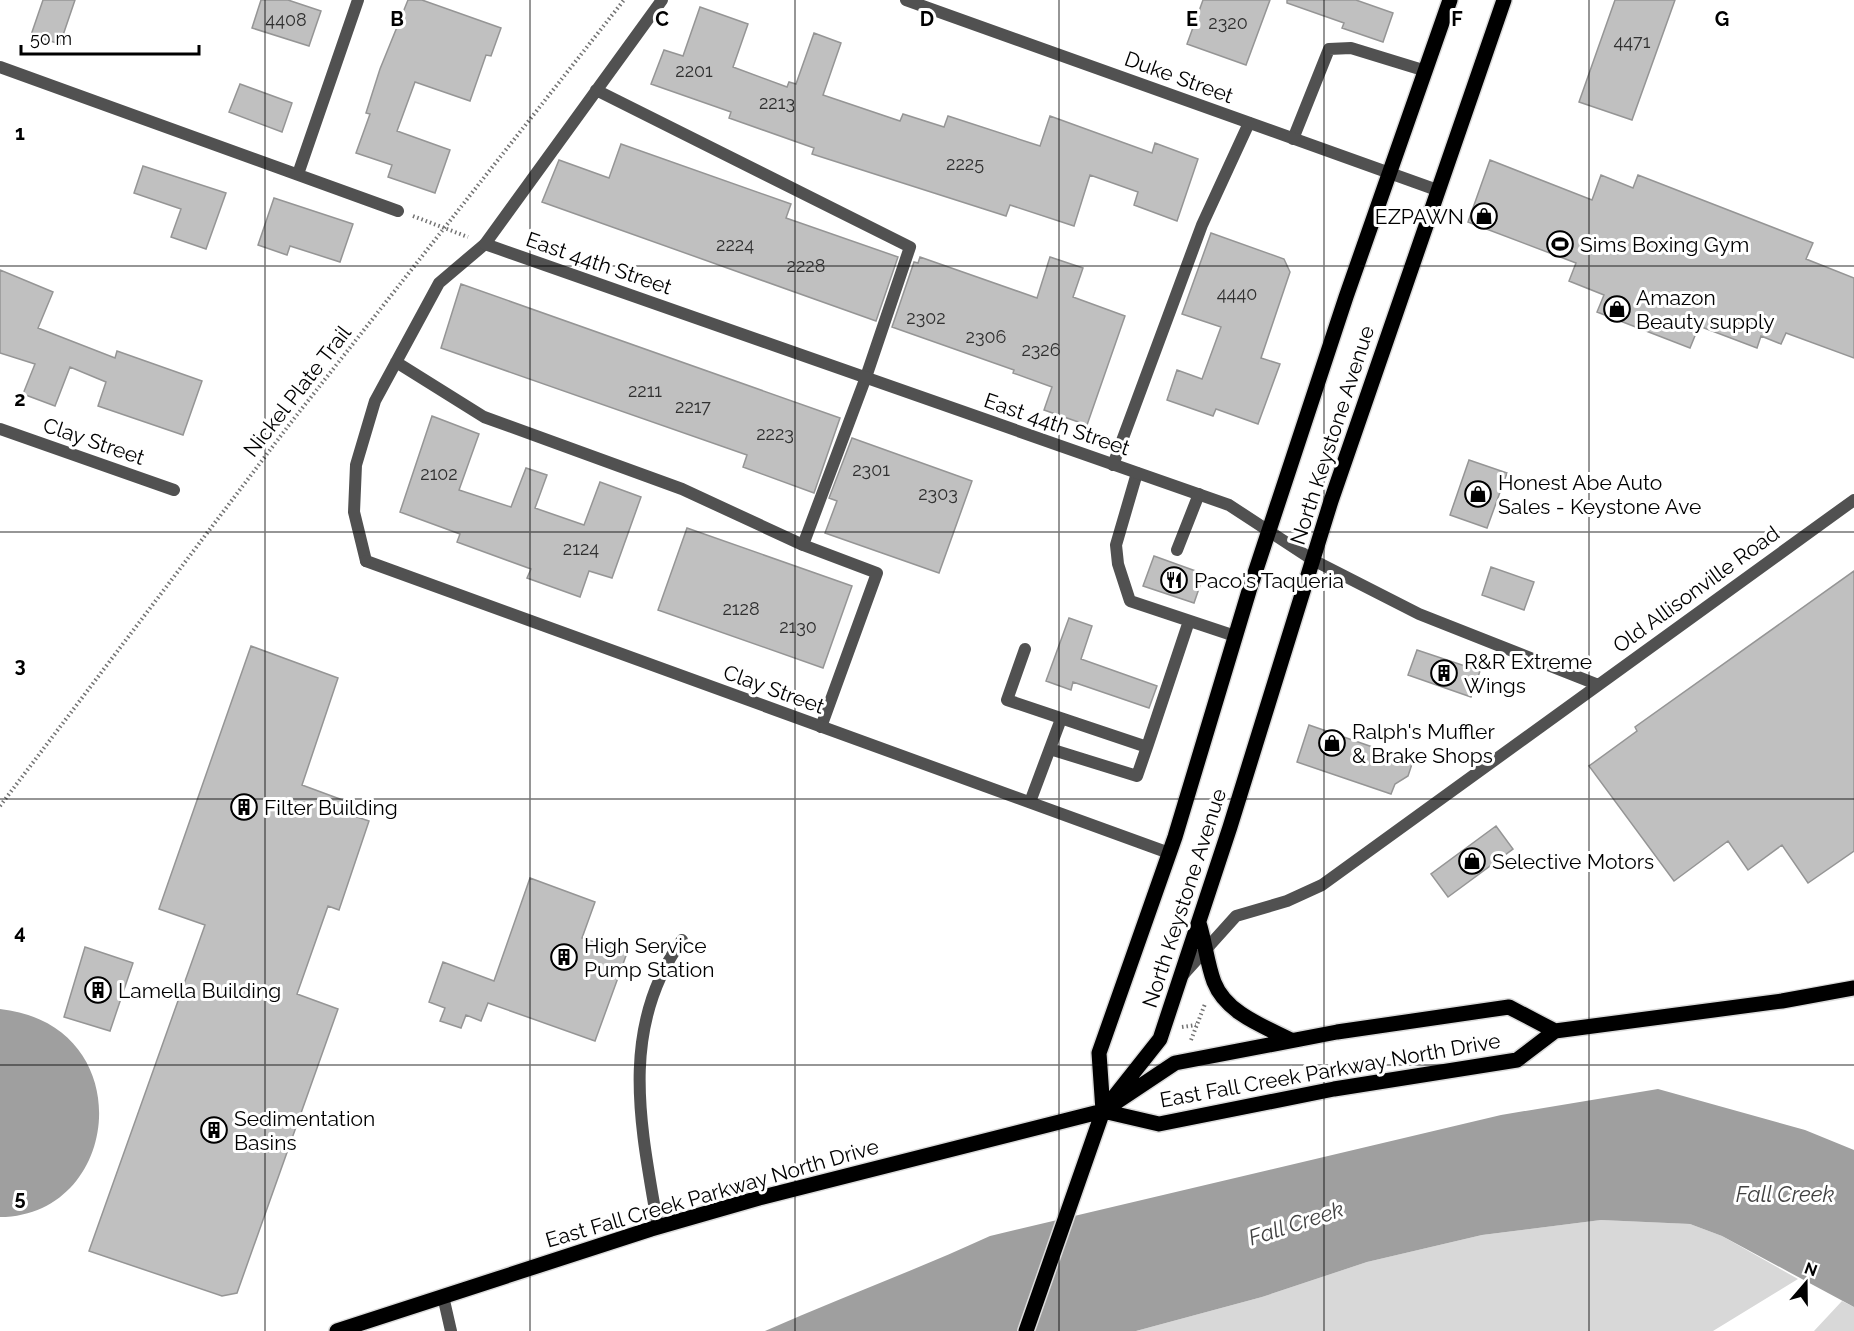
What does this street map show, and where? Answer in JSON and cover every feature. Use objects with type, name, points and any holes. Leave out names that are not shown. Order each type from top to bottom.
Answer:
[{"type":"main road","name":"North Keystone Avenue","points":[[1103,1111],[1099,1053],[1170,853],[1269,531],[1450,0]]},
{"type":"main road","name":"North Keystone Avenue","points":[[1026,1331],[1103,1111],[1160,1039],[1199,923],[1313,560],[1437,190],[1504,0]]},
{"type":"main road","points":[[1199,923],[1213,980],[1224,999],[1247,1018],[1291,1040]]},
{"type":"main road","name":"East Fall Creek Parkway North Drive","points":[[1103,1111],[1159,1124],[1334,1089],[1517,1060],[1555,1031],[1782,1001],[1854,988]]},
{"type":"main road","name":"East Fall Creek Parkway North Drive","points":[[337,1331],[658,1227],[759,1198],[1103,1111],[1175,1063],[1291,1040],[1509,1007],[1555,1031]]},
{"type":"street","points":[[298,174],[358,0]]},
{"type":"street","points":[[662,0],[485,243],[439,283],[396,362],[484,417],[682,489],[803,545],[877,573],[821,727]]},
{"type":"street","name":"Duke Street","points":[[906,0],[929,4],[1437,190]]},
{"type":"street","points":[[1293,139],[1329,49],[1351,48],[1426,71]]},
{"type":"street","points":[[0,67],[398,211]]},
{"type":"street","points":[[596,90],[910,247],[866,377],[803,545]]},
{"type":"street","points":[[1113,465],[1202,225],[1249,123]]},
{"type":"street","name":"East 44th Street","points":[[485,243],[1199,494],[1243,512],[1313,560],[1419,614],[1596,684]]},
{"type":"street","name":"Clay Street","points":[[396,362],[375,401],[356,465],[354,512],[366,561],[1170,853]]},
{"type":"street","name":"Clay Street","points":[[0,429],[174,490]]},
{"type":"street","points":[[1137,473],[1116,545],[1118,564],[1130,601],[1235,636]]},
{"type":"street","points":[[1177,550],[1199,494]]},
{"type":"street","name":"Old Allisonville Road","points":[[1181,976],[1236,916],[1287,901],[1322,885],[1432,807],[1596,684],[1854,500]]},
{"type":"street","points":[[1050,749],[1137,776],[1189,621]]},
{"type":"street","points":[[1025,649],[1007,700],[1147,747]]},
{"type":"street","points":[[1030,802],[1061,719]]},
{"type":"street","points":[[658,1227],[638,1101],[641,1049],[649,1010],[668,959],[682,939]]},
{"type":"street","points":[[442,1296],[451,1331]]},
{"type":"path","name":"Nickel Plate Trail","points":[[0,806],[282,434],[624,0]]},
{"type":"path","points":[[398,211],[485,243]]},
{"type":"path","points":[[1191,1040],[1208,997]]},
{"type":"path","points":[[1180,1027],[1196,1025]]},
{"type":"shaded area","points":[[1601,1220],[1690,1224],[1722,1236],[1798,1279],[1713,1331],[1136,1331],[1262,1297],[1367,1262],[1482,1235]]},
{"type":"shaded area","points":[[1842,1301],[1854,1307],[1854,1331],[1814,1331]]},
{"type":"water","points":[[0,1009],[46,1022],[77,1048],[94,1081],[99,1118],[91,1155],[72,1186],[41,1208],[0,1217]]},
{"type":"water","name":"Fall Creek","points":[[1658,1089],[1805,1130],[1854,1150],[1854,1307],[1722,1236],[1690,1224],[1601,1220],[1482,1235],[1367,1262],[1262,1297],[1136,1331],[765,1331],[990,1236],[1501,1115]]},
{"type":"building","points":[[43,0],[75,0],[60,44],[31,35]]},
{"type":"building","points":[[261,0],[288,0],[321,11],[309,46],[252,28]]},
{"type":"building","points":[[408,0],[422,0],[501,28],[491,56],[486,55],[470,101],[415,82],[397,131],[450,150],[435,193],[388,177],[392,165],[356,153],[370,114],[366,113],[380,69]]},
{"type":"building","points":[[1203,0],[1270,0],[1246,65],[1187,44]]},
{"type":"building","points":[[1287,0],[1356,0],[1393,13],[1383,42],[1342,28],[1344,23],[1287,3]]},
{"type":"building","points":[[1615,0],[1675,0],[1632,120],[1579,102]]},
{"type":"building","points":[[700,7],[748,24],[733,67],[787,87],[789,82],[796,84],[814,33],[841,43],[823,95],[900,121],[903,114],[944,127],[948,116],[1040,146],[1050,116],[1152,153],[1155,143],[1198,159],[1177,221],[1134,205],[1138,192],[1090,175],[1074,226],[1010,205],[1006,216],[812,154],[814,148],[729,118],[731,112],[651,84],[664,50],[683,56]]},
{"type":"building","points":[[240,84],[292,103],[282,132],[229,112]]},
{"type":"building","points":[[621,144],[791,204],[786,218],[898,257],[876,321],[542,202],[559,160],[609,178]]},
{"type":"building","points":[[1490,160],[1592,200],[1601,175],[1633,188],[1638,175],[1813,243],[1806,259],[1854,278],[1854,358],[1786,333],[1781,344],[1761,336],[1757,348],[1699,326],[1690,348],[1597,312],[1604,295],[1569,281],[1576,263],[1468,222]]},
{"type":"building","points":[[143,166],[226,193],[206,249],[171,237],[181,209],[134,193]]},
{"type":"building","points":[[274,198],[353,224],[340,262],[290,246],[287,255],[258,245]]},
{"type":"building","points":[[1211,233],[1284,259],[1290,272],[1261,358],[1280,364],[1258,424],[1216,409],[1213,416],[1167,400],[1177,370],[1202,379],[1221,327],[1182,314]]},
{"type":"building","points":[[920,257],[1037,298],[1050,257],[1083,268],[1073,297],[1125,316],[1087,425],[1044,410],[1052,387],[1013,373],[1014,370],[892,327],[914,262],[918,263]]},
{"type":"building","points":[[0,270],[53,292],[38,328],[115,358],[117,351],[202,381],[183,435],[98,406],[106,382],[70,367],[55,406],[23,394],[35,364],[0,353]]},
{"type":"building","points":[[461,284],[840,418],[814,493],[743,467],[747,455],[441,348]]},
{"type":"building","points":[[432,416],[479,434],[459,490],[511,507],[526,468],[547,475],[535,508],[584,525],[600,482],[641,497],[612,578],[589,571],[580,597],[527,578],[531,569],[457,542],[460,534],[400,512]]},
{"type":"building","points":[[852,438],[972,481],[939,573],[825,533],[837,501],[829,498]]},
{"type":"building","name":"Honest Abe Auto Sales - Keystone Ave","points":[[1469,460],[1507,473],[1487,528],[1450,515]]},
{"type":"building","points":[[687,528],[852,586],[823,668],[658,610]]},
{"type":"building","name":"Paco's Taqueria","points":[[1154,556],[1204,574],[1194,603],[1143,586]]},
{"type":"building","points":[[1491,567],[1534,582],[1524,610],[1482,595]]},
{"type":"building","points":[[1854,571],[1854,851],[1808,883],[1782,845],[1748,870],[1728,841],[1674,881],[1589,766],[1637,731],[1635,727]]},
{"type":"building","points":[[1069,618],[1092,626],[1081,659],[1157,686],[1149,708],[1073,682],[1071,690],[1046,681]]},
{"type":"building","points":[[251,646],[338,678],[302,785],[348,802],[345,813],[369,821],[339,910],[328,906],[297,994],[338,1009],[237,1293],[222,1296],[89,1251],[205,925],[159,909]]},
{"type":"building","name":"R&R Extreme Wings","points":[[1417,650],[1480,671],[1471,697],[1408,675]]},
{"type":"building","name":"Ralph's Muffler & Brake Shops","points":[[1309,725],[1413,761],[1408,776],[1395,784],[1391,794],[1297,762]]},
{"type":"building","name":"Selective Motors","points":[[1496,826],[1513,849],[1448,897],[1431,874]]},
{"type":"building","name":"High Service Pump Station","points":[[530,878],[595,902],[582,938],[627,953],[595,1041],[488,1003],[481,1021],[466,1015],[461,1028],[440,1021],[445,1008],[429,1002],[443,962],[494,981]]},
{"type":"building","name":"Lamella Building","points":[[85,947],[133,963],[110,1031],[64,1017]]},
{"type":"place","name":"EZPAWN","points":[[1484,216]]},
{"type":"place","name":"Sims Boxing Gym","points":[[1560,244]]},
{"type":"place","name":"Amazon Beauty supply","points":[[1617,309]]},
{"type":"place","name":"Honest Abe Auto Sales - Keystone Ave","points":[[1478,494]]},
{"type":"place","name":"Paco's Taqueria","points":[[1174,580]]},
{"type":"place","name":"R&R Extreme Wings","points":[[1444,673]]},
{"type":"place","name":"Ralph's Muffler & Brake Shops","points":[[1332,743]]},
{"type":"place","name":"Filter Building","points":[[244,807]]},
{"type":"place","name":"Selective Motors","points":[[1472,861]]},
{"type":"place","name":"High Service Pump Station","points":[[564,957]]},
{"type":"place","name":"Lamella Building","points":[[98,990]]},
{"type":"place","name":"Sedimentation Basins","points":[[214,1130]]}]
